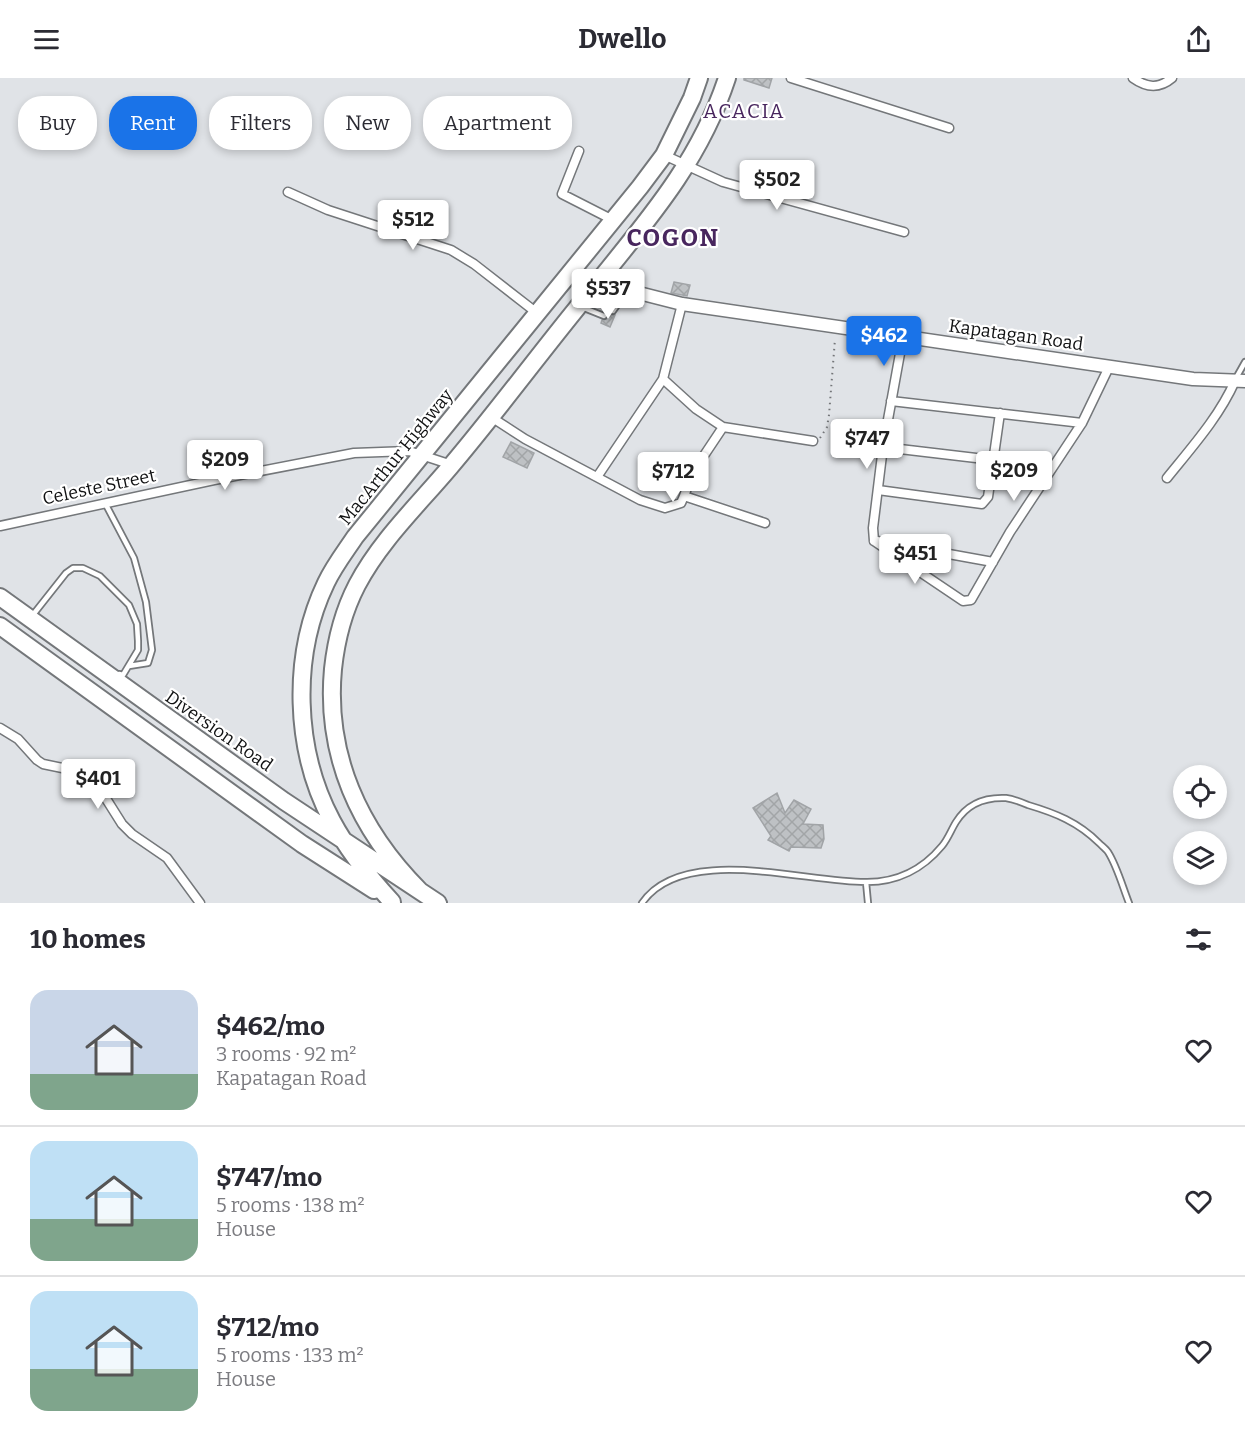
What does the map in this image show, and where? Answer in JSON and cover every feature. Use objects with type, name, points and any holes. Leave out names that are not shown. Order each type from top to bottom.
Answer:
[{"type":"highway","name":"MacArthur Highway","points":[[393,902],[369,876],[332,821],[314,776],[305,734],[302,694],[306,649],[317,606],[331,574],[355,537],[614,221],[664,155],[684,116],[699,78]]},
{"type":"highway","points":[[438,903],[420,891],[382,848],[353,798],[337,747],[333,724],[332,681],[339,633],[356,586],[393,534],[491,417],[687,166],[712,117],[727,78]]},
{"type":"highway","name":"Diversion Road","points":[[0,597],[284,801],[420,891]]},
{"type":"highway","points":[[1,628],[302,844],[393,902]]},
{"type":"highway","points":[[284,801],[302,802],[310,798],[314,789],[314,776]]},
{"type":"main road","name":"Kapatagan Road","points":[[571,273],[682,304],[1193,379],[1240,381]]},
{"type":"street","points":[[791,78],[949,128]]},
{"type":"street","points":[[1133,78],[1143,84],[1158,87],[1172,78]]},
{"type":"street","points":[[579,151],[561,194],[614,221]]},
{"type":"street","points":[[664,155],[723,182],[904,232]]},
{"type":"street","points":[[288,192],[328,210],[451,250],[474,264],[537,313]]},
{"type":"street","points":[[597,477],[663,379],[682,304]]},
{"type":"street","points":[[874,541],[873,528],[883,447],[903,337]]},
{"type":"street","points":[[874,541],[963,601],[971,600],[1010,532],[1082,423],[1109,367]]},
{"type":"street","points":[[663,379],[696,409],[723,427],[813,441]]},
{"type":"street","points":[[1167,478],[1201,436],[1240,381]]},
{"type":"street","points":[[891,401],[1082,423]]},
{"type":"street","points":[[878,490],[982,504],[988,497],[1000,413]]},
{"type":"street","points":[[491,417],[525,439],[640,500],[665,508],[681,503],[693,472],[723,427]]},
{"type":"street","points":[[883,447],[993,460]]},
{"type":"street","name":"Celeste Street","points":[[0,526],[354,453],[410,451],[452,465]]},
{"type":"street","points":[[684,496],[765,523]]},
{"type":"street","points":[[874,541],[993,562]]},
{"type":"street","points":[[0,728],[18,739],[43,764],[77,771],[93,778],[122,824],[132,834],[167,858],[200,903]]},
{"type":"lane","points":[[613,311],[627,290]]},
{"type":"lane","points":[[578,306],[604,316]]},
{"type":"lane","points":[[1240,381],[1245,362]]},
{"type":"lane","points":[[105,503],[134,558],[146,602],[151,658],[148,663],[129,666]]},
{"type":"lane","points":[[29,619],[66,573],[73,568],[83,568],[100,576],[129,605],[136,624],[138,650],[123,675],[96,667]]},
{"type":"lane","points":[[642,903],[650,891],[662,882],[687,873],[729,870],[866,882],[898,878],[930,859],[942,846],[965,810],[982,800],[1008,798],[1060,815],[1086,830],[1108,852],[1129,903]]},
{"type":"lane","points":[[866,882],[868,903]]},
{"type":"path","points":[[813,441],[822,436],[827,427],[836,327]]},
{"type":"building","points":[[744,78],[772,78],[769,88],[744,80]]},
{"type":"building","points":[[674,282],[690,285],[687,296],[671,293]]},
{"type":"building","points":[[607,309],[611,315],[615,315],[610,327],[601,323],[602,320],[608,318]]},
{"type":"building","points":[[511,442],[534,453],[527,468],[503,457]]},
{"type":"building","points":[[777,793],[785,813],[794,800],[811,809],[803,824],[823,825],[824,839],[821,848],[791,847],[789,851],[768,840],[771,836],[753,808]]},
{"type":"district","name":"ACACIA","points":[[744,111]]},
{"type":"district","name":"COGON","points":[[673,238]]}]
